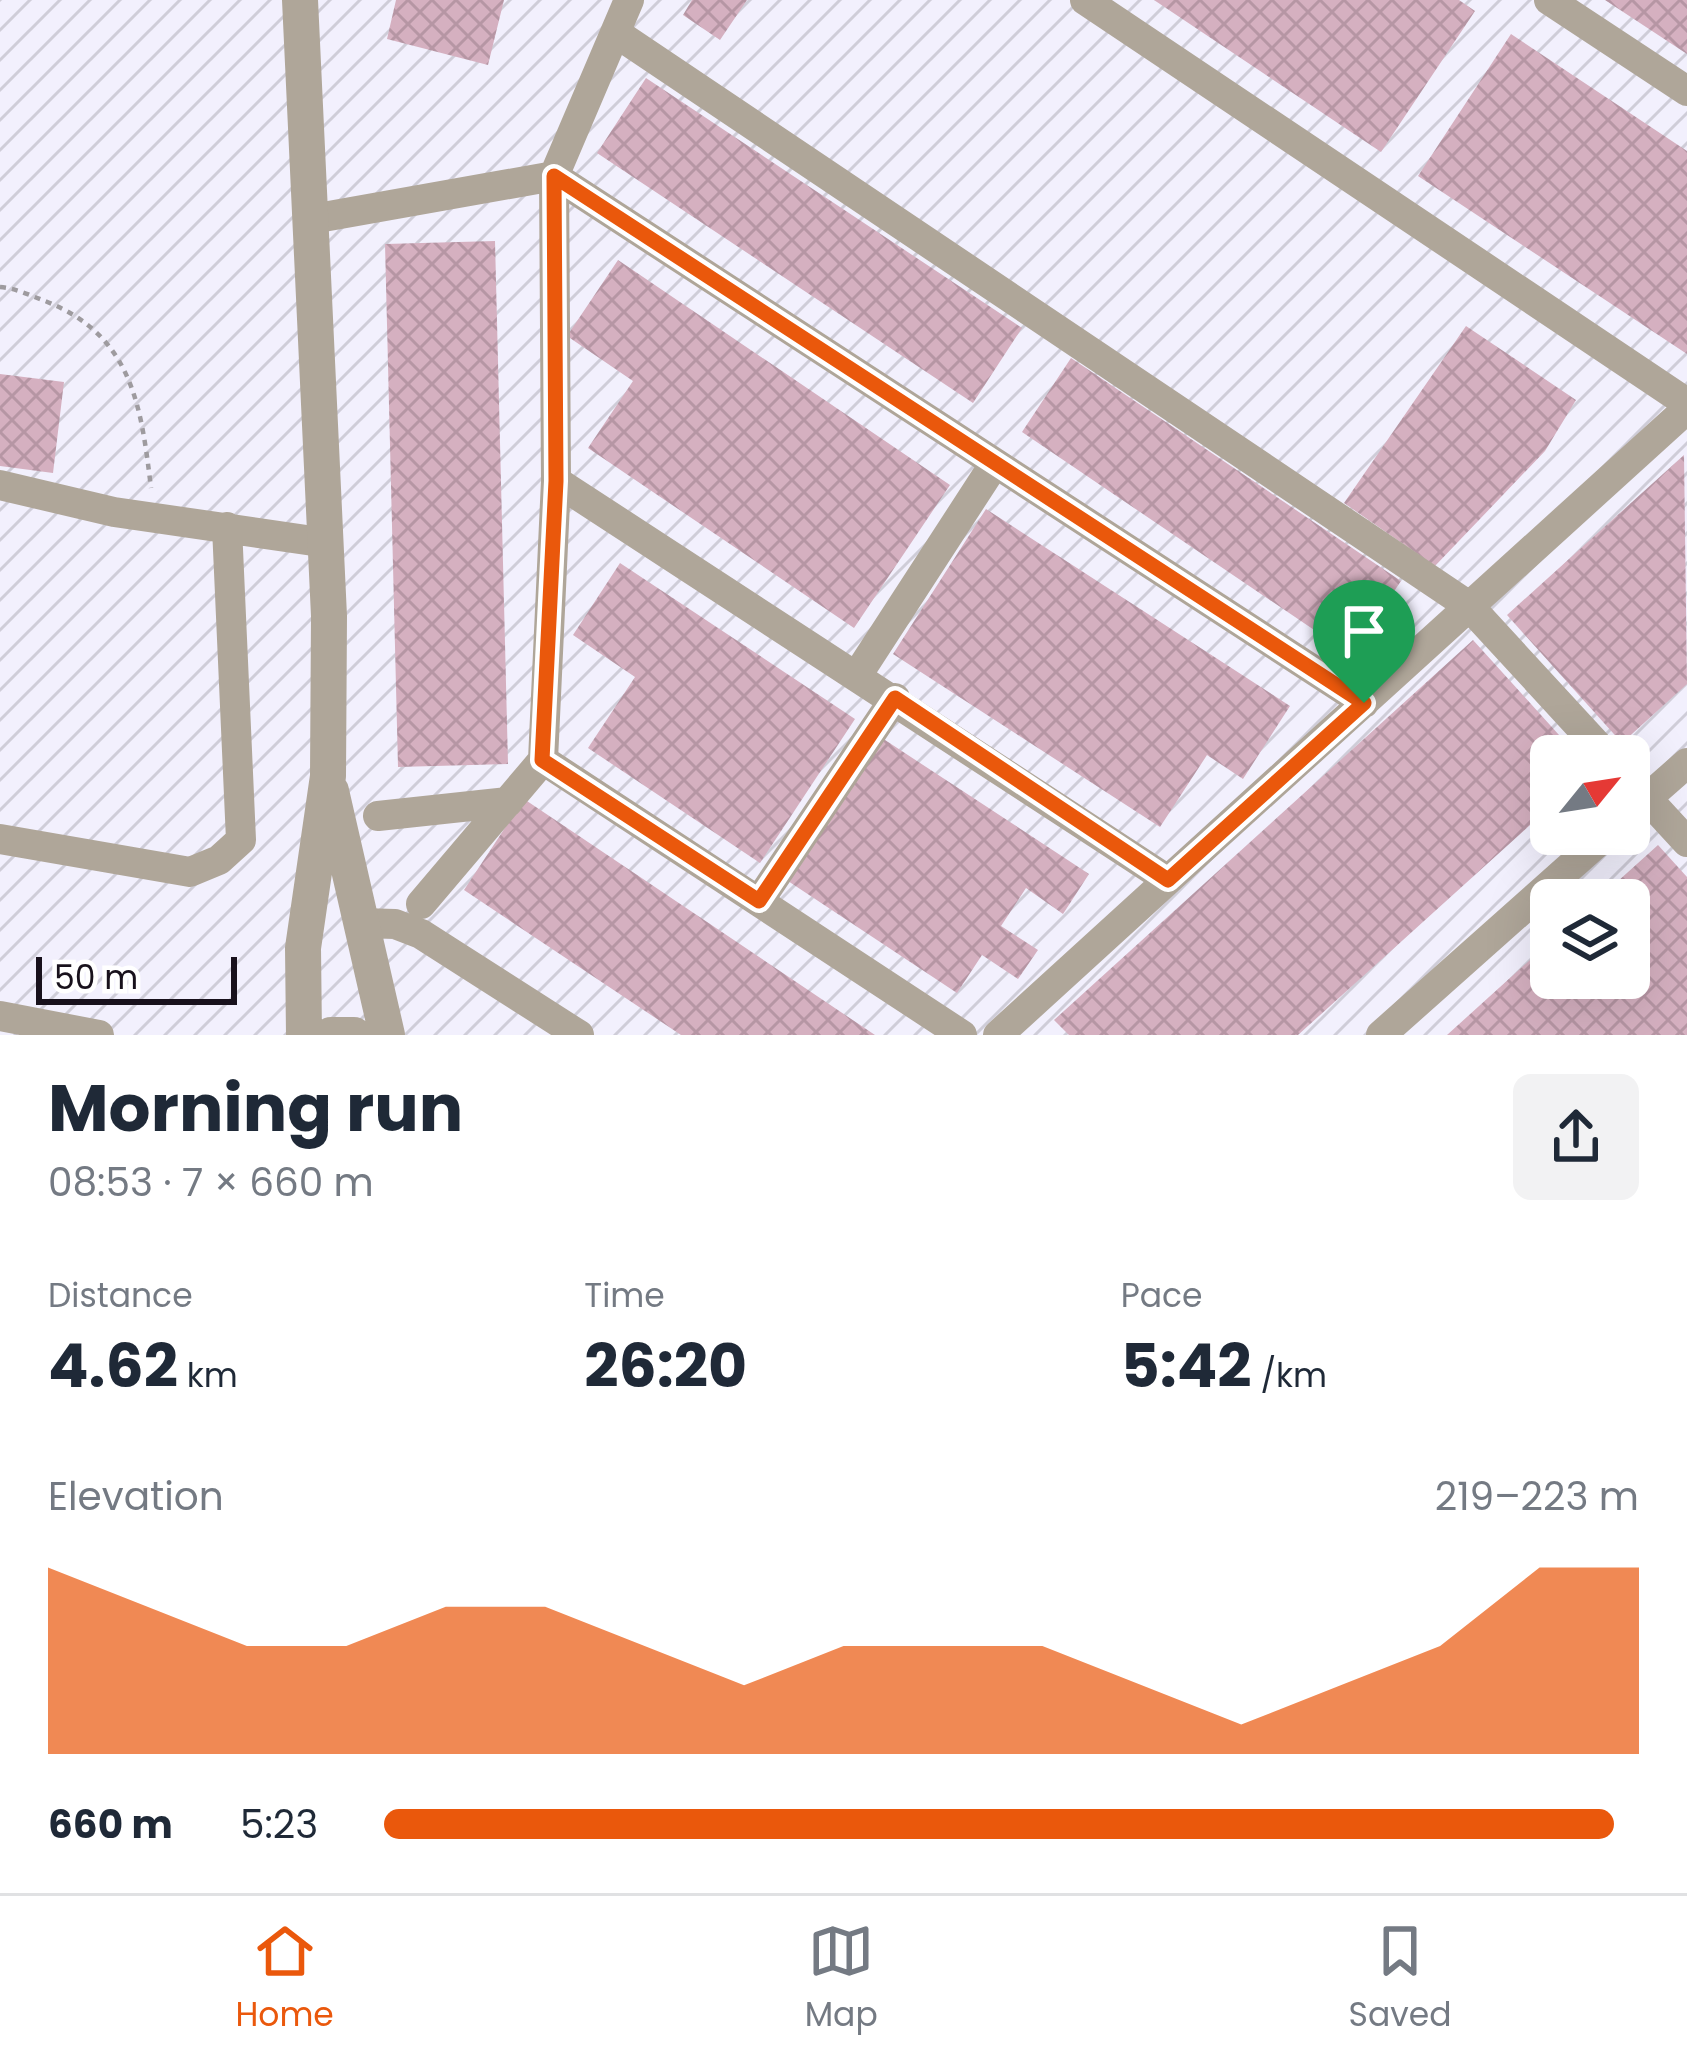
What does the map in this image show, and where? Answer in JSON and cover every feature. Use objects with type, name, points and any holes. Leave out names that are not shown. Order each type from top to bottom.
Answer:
[{"type":"street","points":[[299,0],[327,543],[328,776],[303,949],[304,1035]]},
{"type":"street","points":[[421,904],[542,760],[556,481],[554,176],[629,0]]},
{"type":"street","points":[[998,1035],[1687,406],[1084,0]]},
{"type":"street","points":[[1549,0],[1687,91]]},
{"type":"street","points":[[616,33],[1469,607],[1588,735]]},
{"type":"street","points":[[313,220],[554,176],[1364,703]]},
{"type":"street","points":[[859,674],[995,464]]},
{"type":"street","points":[[556,481],[859,674],[1168,880]]},
{"type":"street","points":[[0,485],[154,517],[327,543]]},
{"type":"street","points":[[0,839],[190,872],[219,860],[241,840],[226,527]]},
{"type":"street","points":[[759,901],[895,698]]},
{"type":"street","points":[[542,760],[962,1035]]},
{"type":"street","points":[[1650,787],[1687,763]]},
{"type":"street","points":[[328,776],[387,1035]]},
{"type":"street","points":[[378,816],[508,802]]},
{"type":"street","points":[[1650,810],[1687,842]]},
{"type":"street","points":[[1381,1035],[1583,855]]},
{"type":"street","points":[[362,922],[395,924],[421,934],[579,1035]]},
{"type":"street","points":[[0,1016],[99,1035]]},
{"type":"street","points":[[331,1035],[354,1035]]},
{"type":"path","points":[[0,287],[80,315],[116,356],[143,420],[154,517]]},
{"type":"shaded area","points":[[0,0],[1687,0],[1687,1035],[0,1035]]},
{"type":"building","points":[[396,0],[504,0],[488,65],[387,39]]},
{"type":"building","points":[[692,0],[747,0],[720,40],[683,15]]},
{"type":"building","points":[[1154,0],[1459,0],[1475,11],[1381,152]]},
{"type":"building","points":[[1605,0],[1687,0],[1687,54]]},
{"type":"building","points":[[1511,34],[1687,151],[1687,354],[1418,176]]},
{"type":"building","points":[[646,78],[1022,328],[973,403],[597,153]]},
{"type":"building","points":[[495,241],[508,764],[398,767],[385,244]]},
{"type":"building","points":[[618,260],[950,485],[854,628],[588,448],[633,381],[567,336]]},
{"type":"building","points":[[1466,326],[1576,400],[1545,451],[1435,566],[1344,503]]},
{"type":"building","points":[[1071,358],[1401,581],[1351,655],[1022,432]]},
{"type":"building","points":[[0,374],[64,382],[53,473],[0,466]]},
{"type":"building","points":[[1684,455],[1687,684],[1631,735],[1615,735],[1507,615]]},
{"type":"building","points":[[986,509],[1290,706],[1243,779],[1207,755],[1160,827],[893,654]]},
{"type":"building","points":[[620,563],[855,719],[760,863],[588,748],[635,677],[573,635]]},
{"type":"building","points":[[1473,640],[1559,735],[1530,735],[1530,825],[1298,1035],[1069,1035],[1054,1020]]},
{"type":"building","points":[[882,738],[1089,874],[1063,914],[1026,888],[1001,926],[1038,950],[1018,979],[982,955],[957,993],[788,881]]},
{"type":"building","points":[[524,799],[875,1035],[681,1035],[464,890]]},
{"type":"building","points":[[1658,845],[1687,877],[1687,1035],[1447,1035],[1530,960],[1530,999],[1650,999],[1650,879],[1620,879]]},
{"type":"route","points":[[554,176],[995,464],[1364,703],[1168,880],[895,698],[759,901],[542,760],[556,481],[554,176]]}]
